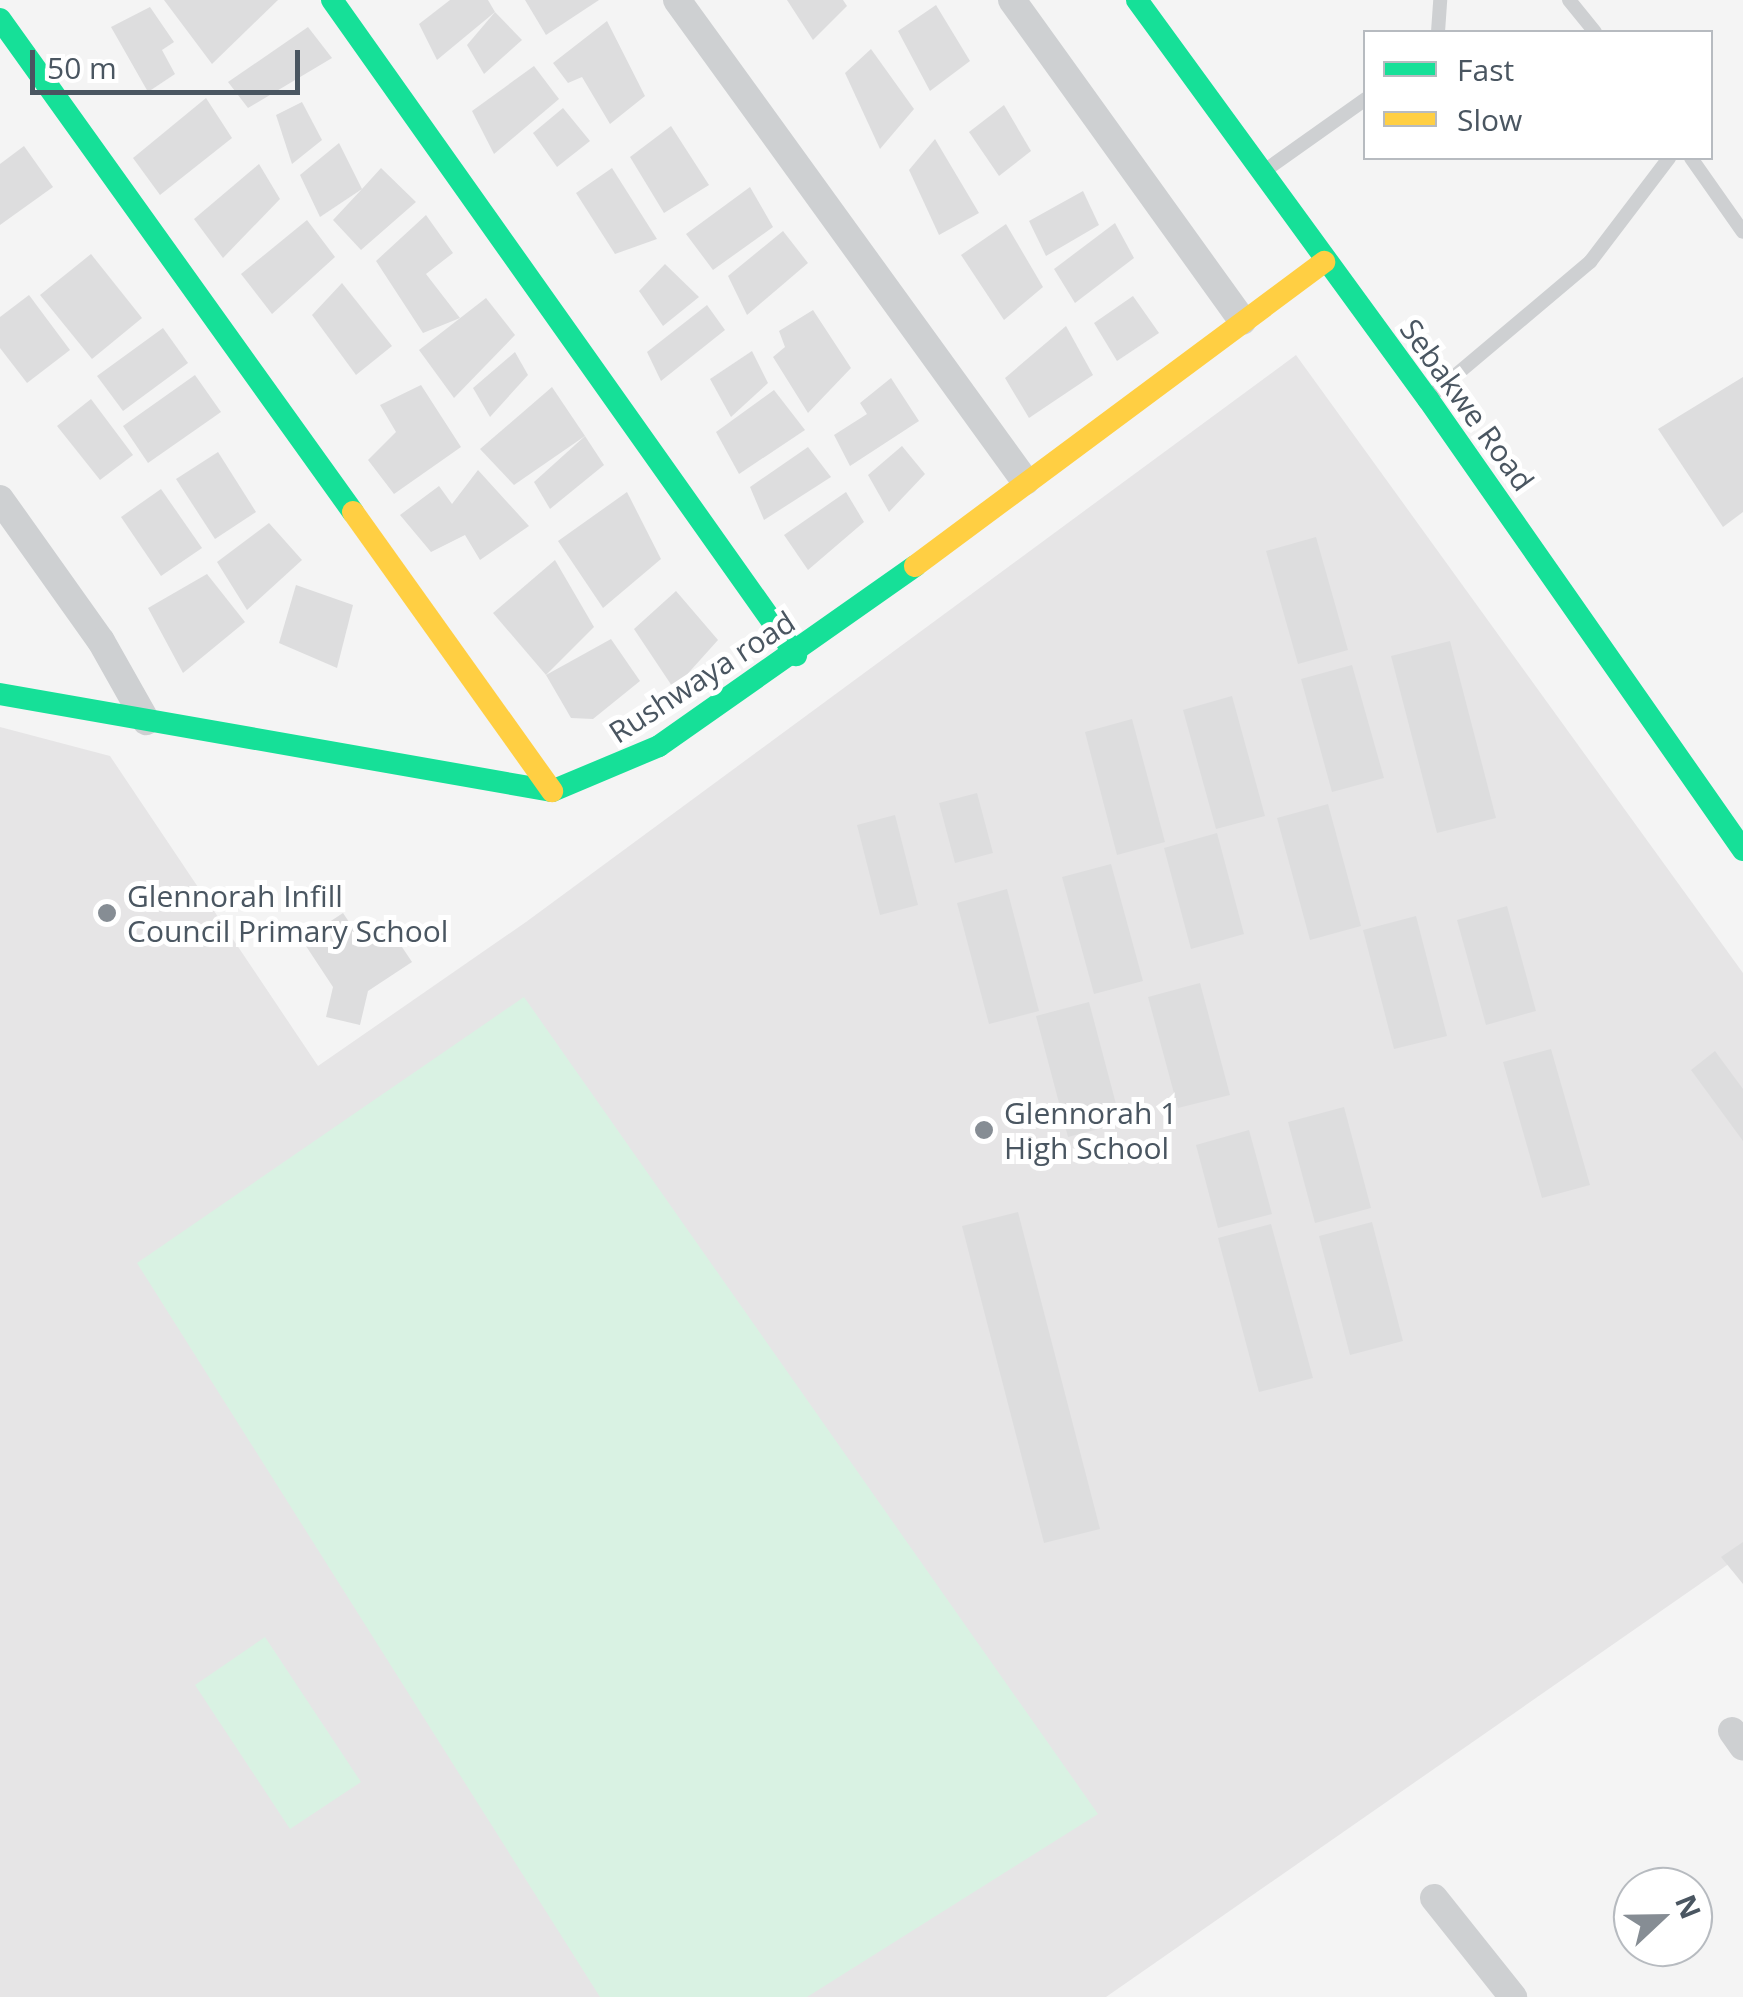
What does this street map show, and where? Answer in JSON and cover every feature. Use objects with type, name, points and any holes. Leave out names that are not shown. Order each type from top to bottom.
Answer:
[{"type":"street","points":[[332,0],[796,655]]},
{"type":"street","points":[[678,0],[1025,481]]},
{"type":"street","points":[[1012,0],[1242,321]]},
{"type":"street","name":"Sebakwe Road","points":[[1137,0],[1324,262],[1428,399],[1743,850]]},
{"type":"street","points":[[0,18],[552,791]]},
{"type":"street","name":"Rushwaya road","points":[[552,791],[659,746],[796,655],[1324,262]]},
{"type":"street","points":[[0,500],[101,640],[146,720]]},
{"type":"street","points":[[0,694],[552,791]]},
{"type":"street","points":[[1434,1898],[1513,1997]]},
{"type":"lane","points":[[1438,30],[1440,0]]},
{"type":"lane","points":[[1569,0],[1592,30]]},
{"type":"lane","points":[[1263,172],[1363,100]]},
{"type":"lane","points":[[1428,399],[1590,262],[1667,160]]},
{"type":"lane","points":[[1691,160],[1743,232]]},
{"type":"shaded area","name":"Glennorah 1 High School","points":[[1296,355],[1743,973],[1743,1554],[1106,1997],[0,1997],[0,727],[110,756],[318,1066],[526,922]]},
{"type":"green space","points":[[524,997],[1098,1814],[807,1997],[600,1997],[137,1263]]},
{"type":"green space","points":[[265,1637],[361,1782],[290,1829],[195,1685]]},
{"type":"building","points":[[164,0],[278,0],[212,64]]},
{"type":"building","points":[[450,0],[488,0],[495,12],[437,60],[419,24]]},
{"type":"building","points":[[525,0],[599,0],[546,35]]},
{"type":"building","points":[[787,0],[843,0],[847,6],[813,40]]},
{"type":"building","points":[[936,5],[970,61],[930,91],[898,31]]},
{"type":"building","points":[[150,7],[174,42],[162,50],[175,74],[148,92],[111,27]]},
{"type":"building","points":[[495,12],[522,40],[484,74],[467,45]]},
{"type":"building","points":[[607,21],[645,96],[610,124],[582,77],[568,83],[553,63]]},
{"type":"building","points":[[308,27],[332,58],[248,108],[228,82]]},
{"type":"building","points":[[871,49],[914,109],[880,149],[845,73]]},
{"type":"building","points":[[534,66],[559,99],[494,154],[472,111]]},
{"type":"building","points":[[206,98],[232,138],[160,195],[133,158]]},
{"type":"building","points":[[302,102],[322,140],[292,164],[276,115]]},
{"type":"building","points":[[1004,105],[1031,151],[999,176],[969,132]]},
{"type":"building","points":[[563,108],[590,141],[557,167],[533,133]]},
{"type":"building","points":[[671,126],[709,185],[664,213],[630,157]]},
{"type":"building","points":[[935,139],[979,213],[939,235],[909,170]]},
{"type":"building","points":[[339,143],[362,189],[320,217],[300,175]]},
{"type":"building","points":[[24,146],[53,187],[0,225],[0,164]]},
{"type":"building","points":[[259,164],[280,199],[223,258],[194,219]]},
{"type":"building","points":[[381,168],[416,202],[361,250],[333,220]]},
{"type":"building","points":[[612,168],[657,239],[615,254],[576,193]]},
{"type":"building","points":[[750,187],[773,227],[713,270],[686,234]]},
{"type":"building","points":[[1083,191],[1099,225],[1046,256],[1029,221]]},
{"type":"building","points":[[426,215],[453,253],[426,274],[460,318],[423,333],[376,261]]},
{"type":"building","points":[[307,220],[335,257],[272,314],[241,274]]},
{"type":"building","points":[[1115,223],[1134,258],[1075,303],[1054,269]]},
{"type":"building","points":[[1006,224],[1043,287],[1004,320],[961,255]]},
{"type":"building","points":[[783,231],[808,263],[747,315],[728,276]]},
{"type":"building","points":[[91,254],[142,318],[92,359],[40,295]]},
{"type":"building","points":[[665,264],[699,297],[663,326],[639,291]]},
{"type":"building","points":[[342,283],[392,346],[356,375],[312,315]]},
{"type":"building","points":[[29,295],[70,350],[27,383],[0,348],[0,317]]},
{"type":"building","points":[[1133,296],[1159,333],[1117,361],[1094,323]]},
{"type":"building","points":[[486,298],[515,335],[454,398],[419,350]]},
{"type":"building","points":[[707,305],[725,330],[661,381],[647,352]]},
{"type":"building","points":[[813,310],[851,368],[808,413],[773,357],[785,347],[779,331]]},
{"type":"building","points":[[1066,326],[1093,375],[1029,418],[1005,378]]},
{"type":"building","points":[[163,328],[188,363],[123,411],[97,376]]},
{"type":"building","points":[[752,351],[768,383],[731,417],[710,379]]},
{"type":"building","points":[[515,352],[528,375],[490,417],[473,388]]},
{"type":"building","points":[[195,375],[221,412],[148,463],[123,426]]},
{"type":"building","points":[[1743,377],[1743,512],[1723,527],[1658,429]]},
{"type":"building","points":[[891,378],[919,421],[850,466],[834,435],[867,414],[860,403]]},
{"type":"building","points":[[421,385],[461,447],[394,494],[368,460],[396,432],[380,405]]},
{"type":"building","points":[[552,387],[585,436],[514,485],[480,449]]},
{"type":"building","points":[[774,390],[805,430],[739,474],[716,432]]},
{"type":"building","points":[[91,399],[133,455],[100,480],[57,426]]},
{"type":"building","points":[[585,436],[604,465],[550,509],[534,482]]},
{"type":"building","points":[[902,446],[925,474],[889,512],[868,475]]},
{"type":"building","points":[[808,447],[831,477],[764,520],[750,487]]},
{"type":"building","points":[[218,452],[256,512],[215,539],[176,479]]},
{"type":"building","points":[[478,470],[529,526],[480,560],[465,535],[431,552],[400,515],[439,486],[452,504]]},
{"type":"building","points":[[161,489],[202,548],[161,576],[121,517]]},
{"type":"building","points":[[627,492],[661,559],[603,608],[558,541]]},
{"type":"building","points":[[846,492],[864,522],[808,570],[784,535]]},
{"type":"building","points":[[269,523],[302,560],[247,610],[217,562]]},
{"type":"building","points":[[1316,537],[1348,650],[1298,664],[1266,551]]},
{"type":"building","points":[[555,560],[594,627],[546,675],[493,613]]},
{"type":"building","points":[[207,574],[245,622],[183,673],[148,608]]},
{"type":"building","points":[[296,585],[353,605],[337,668],[279,643]]},
{"type":"building","points":[[676,591],[718,640],[674,689],[634,629]]},
{"type":"building","points":[[611,639],[640,681],[593,719],[571,718],[546,675]]},
{"type":"building","points":[[1450,641],[1496,818],[1437,833],[1391,656]]},
{"type":"building","points":[[1352,665],[1384,778],[1332,792],[1301,679]]},
{"type":"building","points":[[1232,696],[1265,816],[1216,829],[1183,710]]},
{"type":"building","points":[[1132,719],[1165,842],[1117,855],[1085,732]]},
{"type":"building","points":[[977,793],[993,853],[955,863],[939,803]]},
{"type":"building","points":[[1328,804],[1361,926],[1310,940],[1277,818]]},
{"type":"building","points":[[895,815],[918,905],[880,915],[857,825]]},
{"type":"building","points":[[1217,833],[1244,934],[1191,949],[1164,848]]},
{"type":"building","points":[[1111,864],[1143,981],[1094,994],[1062,877]]},
{"type":"building","points":[[1007,889],[1039,1011],[989,1024],[957,903]]},
{"type":"building","points":[[1507,906],[1536,1011],[1486,1025],[1457,920]]},
{"type":"building","points":[[343,913],[363,943],[388,926],[412,962],[368,991],[360,1025],[326,1017],[333,987],[302,940]]},
{"type":"building","points":[[1416,916],[1447,1036],[1394,1049],[1363,930]]},
{"type":"building","points":[[1200,983],[1230,1095],[1178,1108],[1148,997]]},
{"type":"building","points":[[1089,1002],[1121,1123],[1068,1137],[1036,1016]]},
{"type":"building","points":[[1551,1049],[1590,1185],[1542,1198],[1503,1062]]},
{"type":"building","points":[[1715,1051],[1743,1089],[1743,1141],[1691,1070]]},
{"type":"building","points":[[1344,1107],[1371,1208],[1315,1223],[1288,1122]]},
{"type":"building","points":[[1249,1130],[1272,1214],[1218,1228],[1196,1145]]},
{"type":"building","points":[[1018,1212],[1100,1529],[1044,1543],[962,1226]]},
{"type":"building","points":[[1372,1222],[1403,1341],[1350,1355],[1319,1236]]},
{"type":"building","points":[[1271,1224],[1313,1378],[1259,1392],[1218,1238]]},
{"type":"building","points":[[1743,1542],[1743,1584],[1721,1557]]},
{"type":"traffic: fast","points":[[332,0],[796,655]]},
{"type":"traffic: fast","points":[[1137,0],[1428,399],[1743,850]]},
{"type":"traffic: fast","points":[[0,19],[353,512]]},
{"type":"traffic: fast","points":[[0,694],[552,791],[659,746],[915,566]]},
{"type":"traffic: slow","points":[[915,566],[1324,262]]},
{"type":"traffic: slow","points":[[353,512],[552,791]]},
{"type":"place","name":"Glennorah Infill Council Primary School","points":[[107,913]]},
{"type":"place","name":"Glennorah 1 High School","points":[[984,1130]]}]
